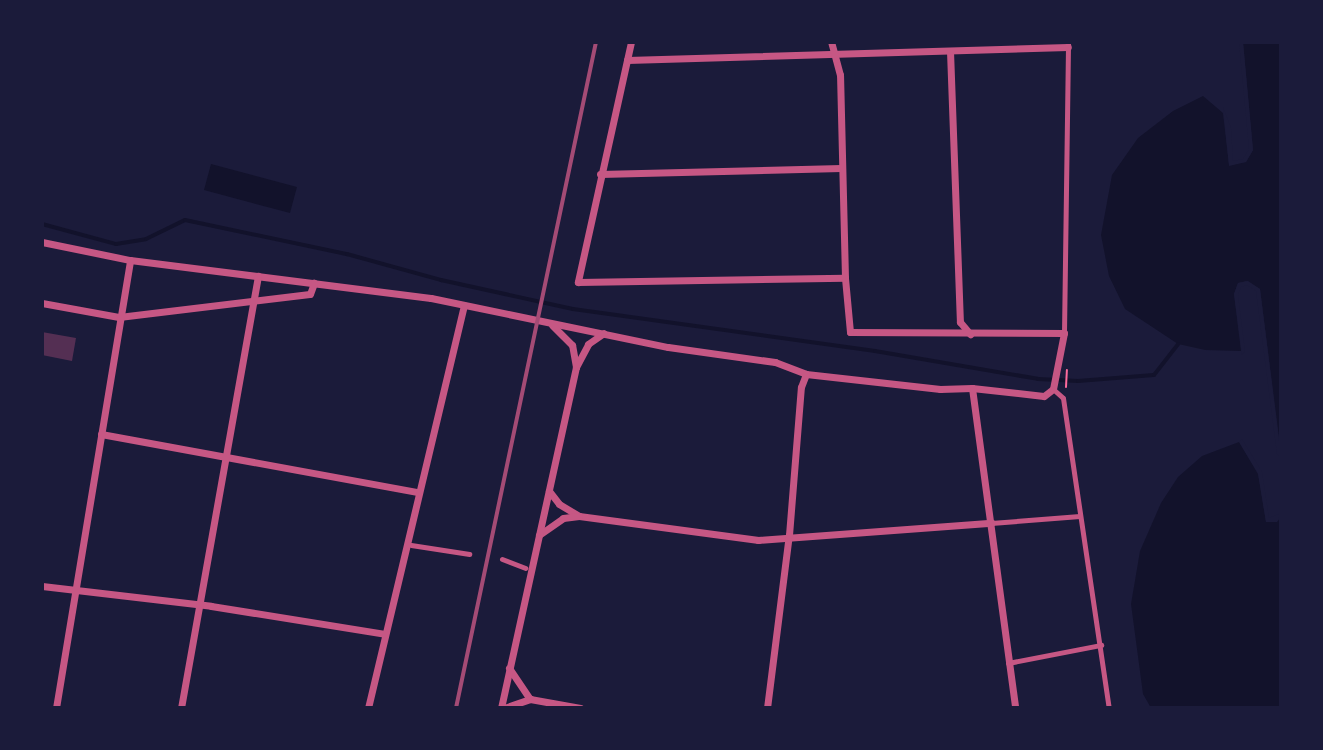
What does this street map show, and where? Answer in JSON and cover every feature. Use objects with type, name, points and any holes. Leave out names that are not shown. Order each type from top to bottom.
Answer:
[{"type":"street","points":[[631,42],[578,282],[845,278]]},
{"type":"street","points":[[831,42],[840,75],[845,278],[850,332],[1064,333]]},
{"type":"street","points":[[42,242],[130,260],[464,305],[668,347],[775,362],[806,374],[940,389],[972,388],[1044,396],[1053,387],[1064,333],[1068,45],[627,60]]},
{"type":"street","points":[[950,51],[960,322],[970,334]]},
{"type":"street","points":[[600,174],[841,168]]},
{"type":"street","points":[[56,708],[130,260]]},
{"type":"street","points":[[181,708],[258,276]]},
{"type":"street","points":[[42,303],[119,317],[310,294],[314,283]]},
{"type":"street","points":[[368,708],[464,305]]},
{"type":"street","points":[[547,322],[572,345],[576,367]]},
{"type":"street","points":[[948,333],[960,322]]},
{"type":"street","points":[[580,708],[530,699],[503,708],[509,667],[576,367],[588,344],[604,333]]},
{"type":"street","points":[[767,708],[789,535],[801,387],[806,374]]},
{"type":"street","points":[[1053,387],[1063,398],[1109,708]]},
{"type":"street","points":[[972,388],[1015,708]]},
{"type":"street","points":[[101,434],[418,492]]},
{"type":"street","points":[[549,491],[559,504],[579,516]]},
{"type":"street","points":[[539,535],[563,518],[579,516],[758,540],[789,535],[1080,516]]},
{"type":"street","points":[[411,545],[469,554]]},
{"type":"street","points":[[502,559],[525,568]]},
{"type":"street","points":[[42,586],[200,605],[385,634]]},
{"type":"street","points":[[1007,664],[1101,645]]},
{"type":"street","points":[[509,667],[530,699]]},
{"type":"shaded area","points":[[1243,42],[1281,42],[1281,453],[1260,289],[1247,281],[1238,283],[1234,294],[1241,351],[1205,350],[1178,344],[1125,309],[1109,276],[1101,235],[1112,175],[1138,138],[1173,111],[1203,96],[1223,113],[1229,165],[1246,162],[1253,150]]},
{"type":"shaded area","points":[[211,164],[297,187],[290,213],[204,190]]},
{"type":"shaded area","points":[[1239,442],[1258,473],[1266,522],[1277,522],[1281,517],[1281,708],[1151,708],[1143,694],[1131,604],[1140,551],[1161,503],[1178,477],[1202,456]]},
{"type":"pier","points":[[1239,42],[1243,42],[1253,150],[1246,162],[1229,166],[1223,107],[1231,128],[1233,161],[1243,159],[1249,149]]},
{"type":"pier","points":[[1248,281],[1260,289],[1281,457],[1277,454],[1256,291],[1247,285],[1241,287],[1238,295],[1245,351],[1242,355],[1234,294],[1238,283]]},
{"type":"pier","points":[[1242,439],[1262,472],[1269,518],[1281,513],[1277,522],[1266,522],[1258,474],[1239,442]]},
{"type":"building","points":[[42,332],[76,338],[72,361],[42,355]]},
{"type":"waterway","points":[[42,224],[116,244],[146,239],[185,220],[347,254],[441,280],[573,309],[875,351],[1038,379],[1078,381],[1154,375],[1178,344]]},
{"type":"railway","points":[[456,708],[596,42]]}]
